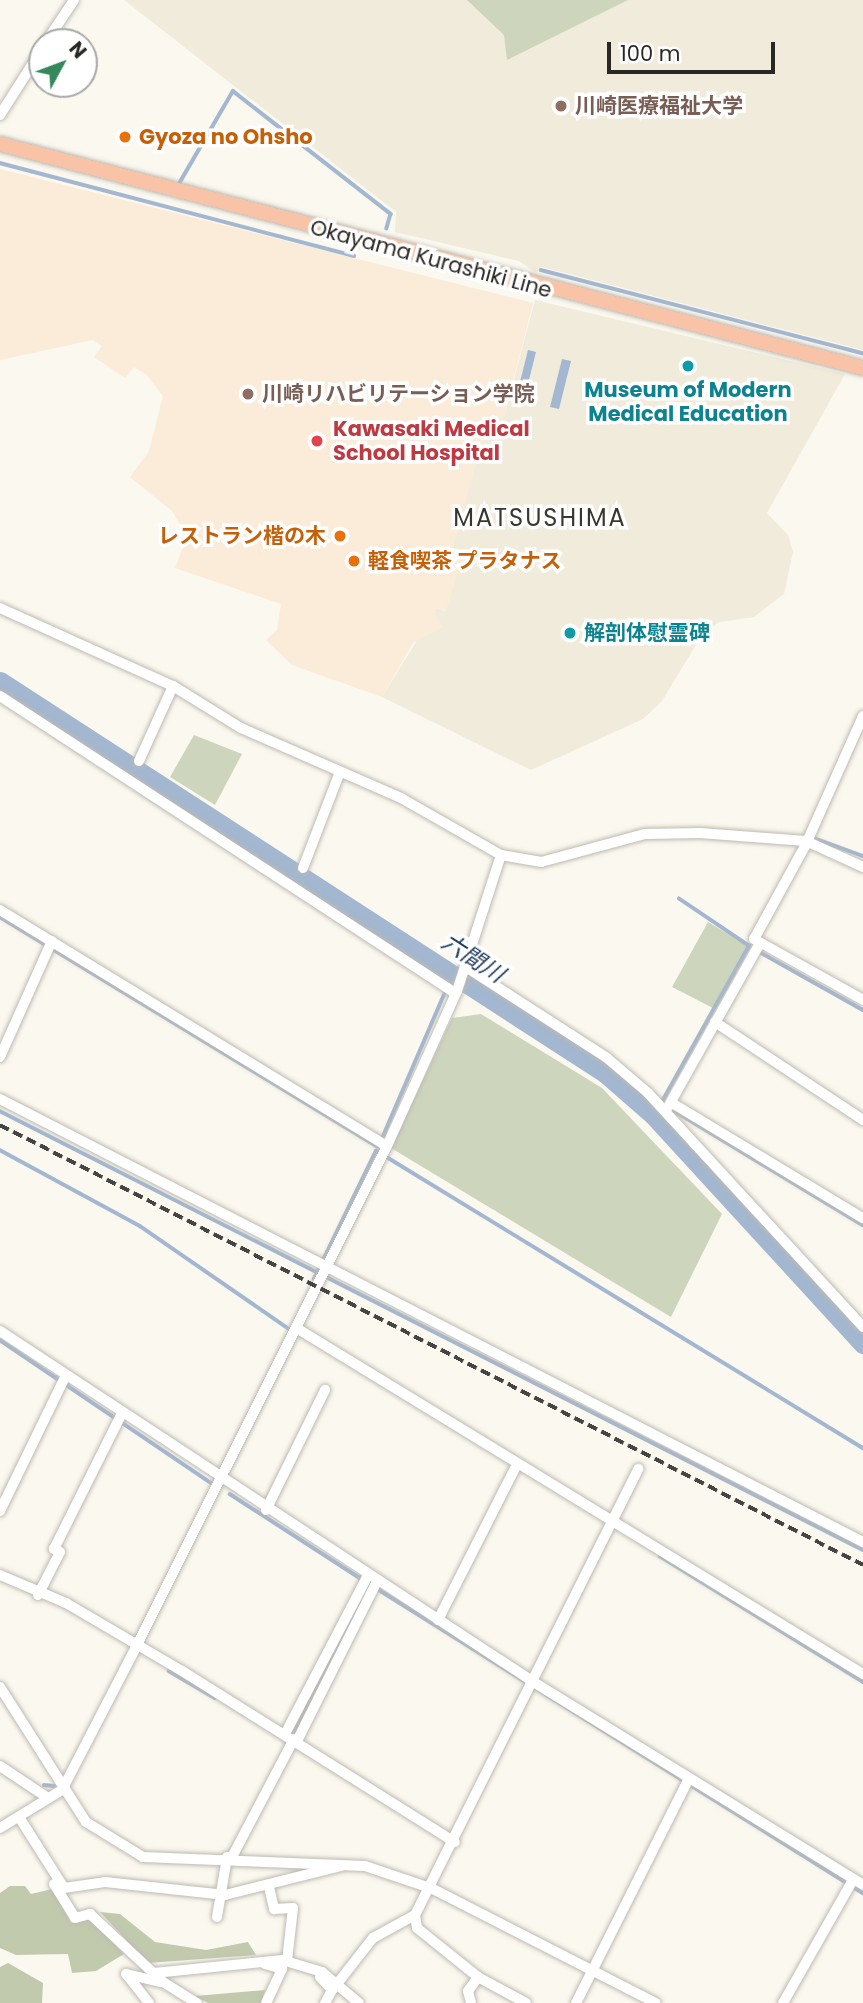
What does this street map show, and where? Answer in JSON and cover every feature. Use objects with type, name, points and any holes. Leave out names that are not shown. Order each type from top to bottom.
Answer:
[{"type":"main road","name":"Okayama Kurashiki Line","points":[[0,144],[863,368]]},
{"type":"street","points":[[55,28],[74,0]]},
{"type":"street","points":[[0,114],[28,70]]},
{"type":"street","points":[[0,88],[11,95]]},
{"type":"street","points":[[2,612],[173,685],[241,728],[339,774],[401,799],[501,855],[541,862],[668,832],[806,841],[863,867]]},
{"type":"street","points":[[139,761],[173,685]]},
{"type":"street","points":[[0,696],[452,990]]},
{"type":"street","points":[[863,716],[806,841],[754,939],[757,948],[863,1000]]},
{"type":"street","points":[[303,868],[339,774]]},
{"type":"street","points":[[0,1828],[62,1790],[135,1649],[296,1332],[383,1148],[452,990],[465,969],[501,855]]},
{"type":"street","points":[[0,910],[50,945],[383,1148]]},
{"type":"street","points":[[0,1057],[50,945]]},
{"type":"street","points":[[667,1106],[757,948]]},
{"type":"street","points":[[465,969],[607,1058],[667,1106],[863,1218]]},
{"type":"street","points":[[715,1022],[863,1120]]},
{"type":"street","points":[[0,1099],[323,1270],[863,1542]]},
{"type":"street","points":[[667,1106],[863,1327]]},
{"type":"street","points":[[0,1331],[64,1380],[120,1418],[266,1510],[370,1582],[438,1620],[533,1687],[686,1784],[854,1885],[783,2003]]},
{"type":"street","points":[[296,1332],[863,1674]]},
{"type":"street","points":[[0,1511],[64,1380]]},
{"type":"street","points":[[266,1510],[325,1390]]},
{"type":"street","points":[[38,1595],[60,1552],[54,1549],[120,1418]]},
{"type":"street","points":[[438,1620],[515,1468]]},
{"type":"street","points":[[337,1984],[373,1938],[415,1915],[433,1889],[614,1523],[638,1469]]},
{"type":"street","points":[[0,1575],[38,1595],[66,1603],[135,1649],[292,1738],[455,1842]]},
{"type":"street","points":[[217,1917],[229,1857],[370,1582]]},
{"type":"street","points":[[0,1687],[62,1790],[86,1822],[143,1857],[229,1857],[348,1864],[433,1889],[656,2003]]},
{"type":"street","points":[[0,1766],[48,1798]]},
{"type":"street","points":[[576,2003],[686,1784]]},
{"type":"street","points":[[16,1818],[64,1888],[105,1882],[220,1895],[269,1887],[348,1864]]},
{"type":"street","points":[[16,1818],[75,1918],[90,1914],[163,1982],[197,2003]]},
{"type":"street","points":[[269,1887],[274,1909],[293,1908],[287,1961]]},
{"type":"street","points":[[415,1915],[417,1927],[478,1977],[526,2003]]},
{"type":"street","points":[[153,1973],[287,1961],[310,1967],[337,1984],[359,2003]]},
{"type":"street","points":[[264,1962],[282,1969],[266,2003]]},
{"type":"street","points":[[310,1967],[332,1990],[325,2003]]},
{"type":"street","points":[[149,2003],[126,1974],[163,1982]]},
{"type":"street","points":[[471,2003],[467,1991],[478,1977]]},
{"type":"shaded area","name":"川崎医療福祉大学","points":[[124,0],[863,0],[863,350],[542,267],[536,273],[519,261],[395,232],[396,212]]},
{"type":"shaded area","name":"Kawasaki Medical School Hospital","points":[[0,169],[533,303],[504,417],[486,427],[453,548],[464,552],[446,611],[437,608],[435,614],[443,627],[413,643],[382,697],[292,665],[266,640],[277,630],[281,604],[175,568],[187,536],[172,511],[130,477],[149,451],[163,396],[146,374],[134,367],[125,378],[94,357],[102,346],[93,340],[0,360]]},
{"type":"shaded area","points":[[535,300],[845,374],[767,513],[788,535],[793,552],[784,594],[754,617],[719,622],[702,635],[662,701],[643,719],[531,770],[382,697],[437,608],[445,611],[463,552],[452,548],[486,427],[504,417]]},
{"type":"green space","points":[[467,0],[628,0],[507,60],[504,35]]},
{"type":"green space","points":[[194,735],[242,754],[215,805],[170,777]]},
{"type":"green space","points":[[708,922],[749,946],[715,1009],[672,987]]},
{"type":"green space","points":[[481,1014],[602,1088],[722,1214],[671,1317],[391,1148],[452,1018]]},
{"type":"green space","points":[[10,1886],[25,1886],[31,1894],[52,1889],[71,1923],[90,1919],[124,1954],[96,1971],[72,1973],[68,1954],[16,1955],[0,1948],[0,1893]]},
{"type":"green space","points":[[100,1912],[120,1914],[155,1942],[206,1950],[248,1942],[256,1955],[148,1963]]},
{"type":"green space","points":[[8,1963],[43,1983],[42,2003],[0,2003],[0,1967]]},
{"type":"green space","points":[[265,1990],[261,2003],[208,2003],[195,1996]]},
{"type":"water","points":[[528,350],[536,352],[524,400],[516,398]]},
{"type":"water","points":[[562,359],[571,361],[559,409],[550,407]]},
{"type":"waterway","points":[[180,182],[233,91],[391,214],[387,228]]},
{"type":"waterway","points":[[0,163],[354,256]]},
{"type":"waterway","points":[[541,270],[863,353]]},
{"type":"waterway","name":"六間川","points":[[0,681],[606,1074],[653,1115],[863,1344]]},
{"type":"waterway","points":[[816,839],[863,856]]},
{"type":"waterway","points":[[654,1116],[749,946],[679,899]]},
{"type":"waterway","points":[[0,917],[378,1147]]},
{"type":"waterway","points":[[758,951],[863,1010]]},
{"type":"waterway","points":[[381,1141],[452,976]]},
{"type":"waterway","points":[[673,1110],[863,1225]]},
{"type":"waterway","points":[[0,1111],[863,1550]]},
{"type":"waterway","points":[[0,1150],[140,1226],[292,1331]]},
{"type":"waterway","points":[[314,1279],[376,1151]]},
{"type":"waterway","points":[[377,1151],[863,1448]]},
{"type":"waterway","points":[[0,1340],[214,1485]]},
{"type":"waterway","points":[[230,1494],[363,1580]]},
{"type":"waterway","points":[[660,1556],[863,1682]]},
{"type":"waterway","points":[[291,1738],[370,1584]]},
{"type":"waterway","points":[[376,1588],[863,1893]]},
{"type":"waterway","points":[[169,1671],[215,1698]]},
{"type":"waterway","points":[[44,1785],[54,1786]]},
{"type":"railway","points":[[0,1125],[863,1565]]},
{"type":"place","name":"川崎医療福祉大学","points":[[561,106]]},
{"type":"place","name":"Gyoza no Ohsho","points":[[125,137]]},
{"type":"place","name":"Museum of Modern Medical Education","points":[[688,366]]},
{"type":"place","name":"川崎リハビリテーション学院","points":[[248,394]]},
{"type":"place","name":"Kawasaki Medical School Hospital","points":[[317,441]]},
{"type":"place","name":"レストラン楷の木","points":[[340,536]]},
{"type":"place","name":"軽食喫茶 プラタナス","points":[[354,561]]},
{"type":"place","name":"解剖体慰霊碑","points":[[570,633]]},
{"type":"district","name":"MATSUSHIMA","points":[[540,518]]}]
